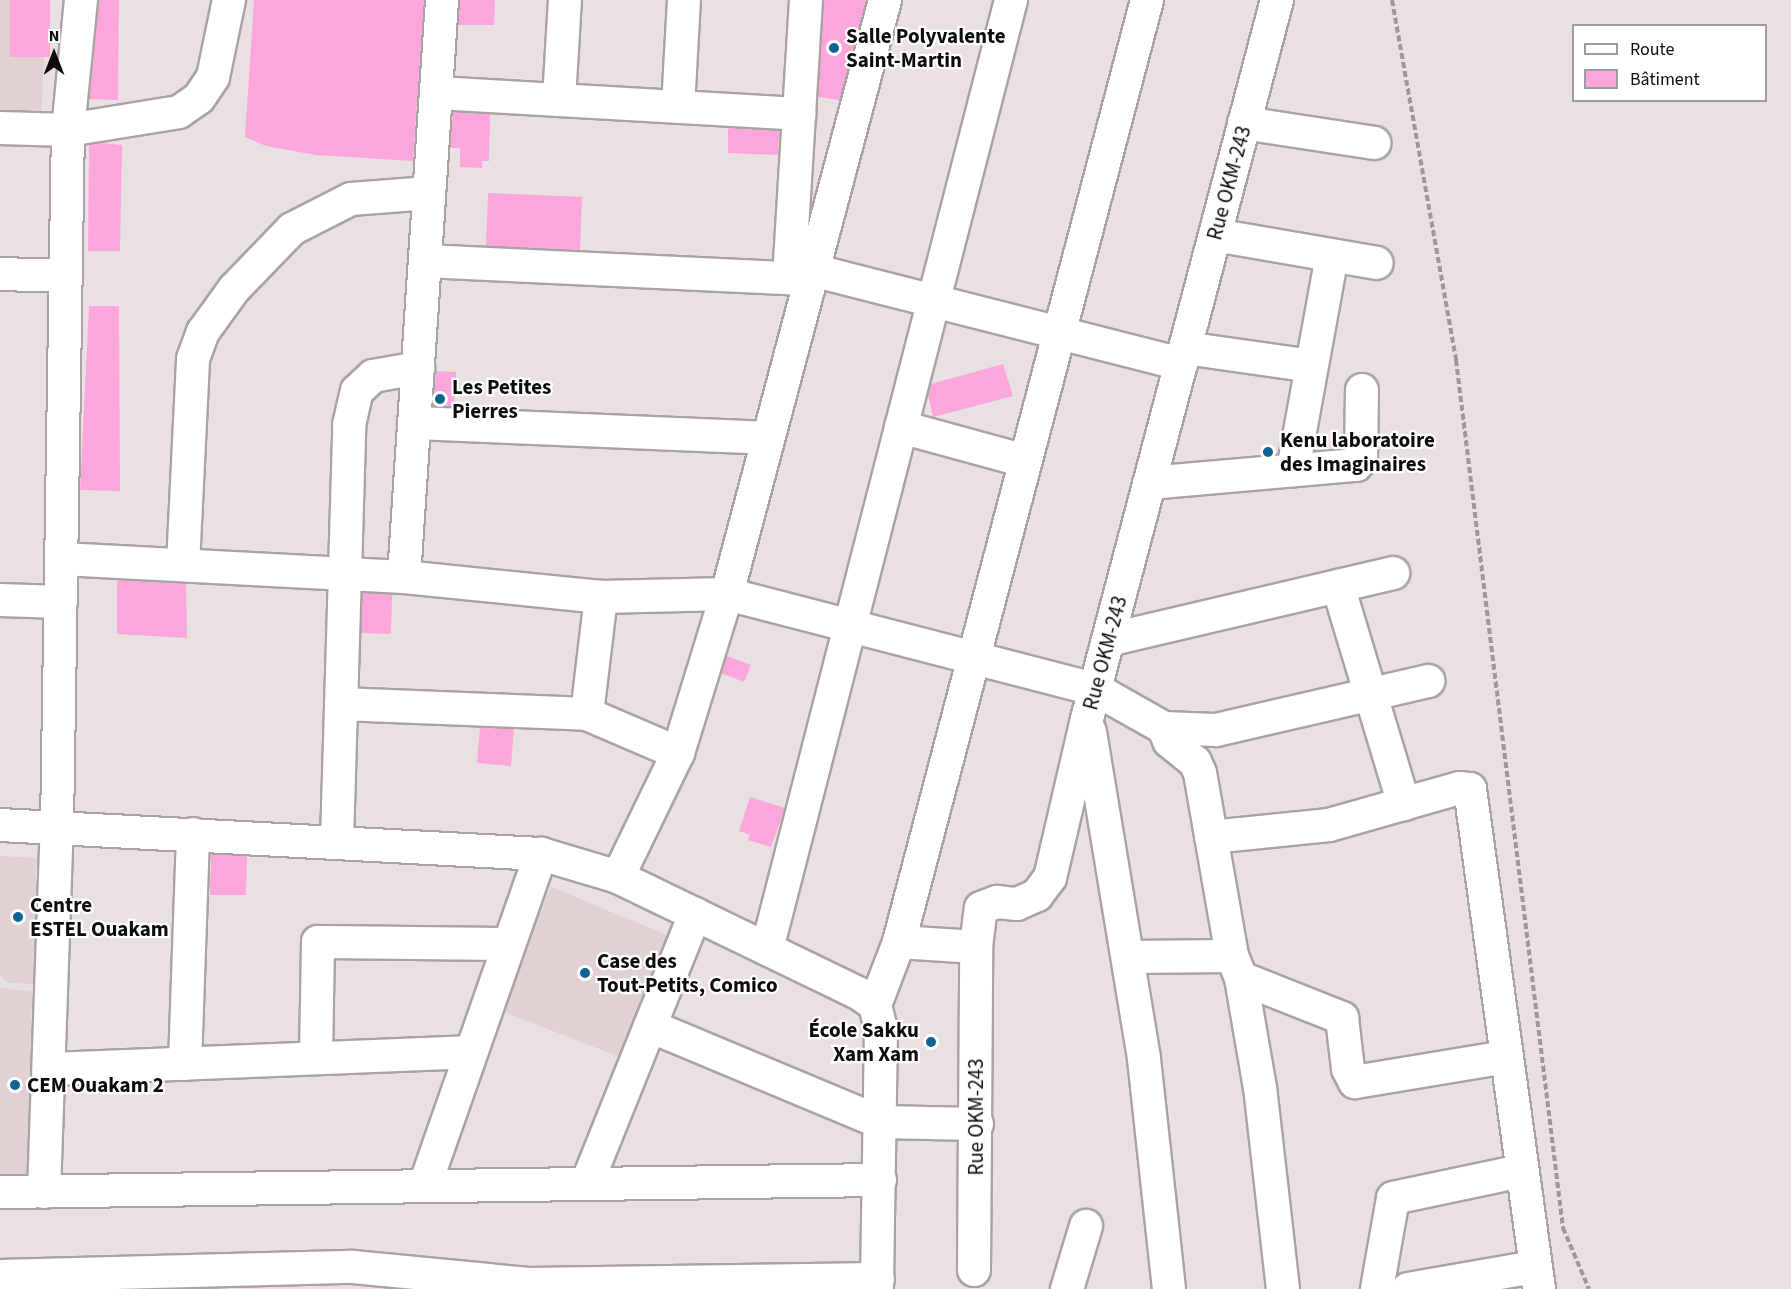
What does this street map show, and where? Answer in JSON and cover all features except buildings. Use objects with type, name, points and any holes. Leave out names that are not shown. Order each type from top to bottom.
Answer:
[{"type":"street","points":[[44,1192],[57,827],[68,130],[81,0]]},
{"type":"street","points":[[0,128],[68,130],[179,112],[199,98],[213,77],[229,0]]},
{"type":"street","points":[[404,577],[442,0]]},
{"type":"street","points":[[559,100],[565,0]]},
{"type":"street","points":[[678,107],[684,0]]},
{"type":"street","points":[[803,277],[799,114],[806,0]]},
{"type":"street","points":[[618,877],[678,753],[727,594],[767,438],[803,277],[885,0]]},
{"type":"street","points":[[767,949],[1011,0]]},
{"type":"street","points":[[0,1276],[89,1282],[353,1268],[542,1286],[878,1284],[881,1029],[875,1005],[899,942],[1147,0]]},
{"type":"street","name":"Rue OKM-243","points":[[974,1270],[977,1124],[976,947],[981,908],[997,902],[1017,904],[1037,895],[1050,879],[1091,704],[1277,0]]},
{"type":"street","points":[[436,93],[799,114]]},
{"type":"street","points":[[1244,123],[1374,143]]},
{"type":"street","points":[[183,565],[193,359],[203,332],[234,289],[292,229],[351,199],[429,194]]},
{"type":"street","points":[[1215,235],[1377,263]]},
{"type":"street","points":[[1293,470],[1332,256]]},
{"type":"street","points":[[425,261],[803,277],[933,301],[1059,333],[1183,356],[1311,366]]},
{"type":"street","points":[[0,274],[66,276]]},
{"type":"street","points":[[337,841],[349,425],[357,391],[373,376],[418,368]]},
{"type":"street","points":[[1149,483],[1356,465],[1361,459],[1362,390]]},
{"type":"street","points":[[414,423],[767,438]]},
{"type":"street","points":[[901,427],[1025,461]]},
{"type":"street","points":[[62,559],[404,577],[601,597],[727,594],[974,658],[1091,704],[1164,728],[1216,730],[1373,696],[1428,681]]},
{"type":"street","points":[[1108,640],[1393,573]]},
{"type":"street","points":[[1338,586],[1404,804]]},
{"type":"street","points":[[586,714],[601,597]]},
{"type":"street","points":[[0,600],[61,602]]},
{"type":"street","points":[[341,704],[586,714],[678,753]]},
{"type":"street","points":[[1091,704],[1130,957],[1162,1204],[1169,1289]]},
{"type":"street","points":[[1164,728],[1169,741],[1196,762],[1260,1088],[1283,1289]]},
{"type":"street","points":[[1211,837],[1329,825],[1460,788],[1470,789],[1474,795],[1506,1057],[1537,1278],[1408,1289]]},
{"type":"street","points":[[0,825],[337,841],[541,854],[618,877],[767,949],[875,1005]]},
{"type":"street","points":[[185,1064],[193,834]]},
{"type":"street","points":[[424,1185],[541,854]]},
{"type":"street","points":[[587,1183],[695,914]]},
{"type":"street","points":[[316,1058],[318,942],[508,944]]},
{"type":"street","points":[[899,942],[976,947]]},
{"type":"street","points":[[1130,957],[1236,967],[1342,1018],[1348,1069],[1355,1082],[1506,1057]]},
{"type":"street","points":[[650,1026],[880,1122],[977,1124]]},
{"type":"street","points":[[48,1069],[470,1052]]},
{"type":"street","points":[[1377,1289],[1393,1198],[1521,1171]]},
{"type":"street","points":[[0,1192],[880,1180]]},
{"type":"street","points":[[1067,1289],[1086,1226]]},
{"type":"path","points":[[1392,0],[1456,360],[1563,1228],[1589,1289]]},
{"type":"shaded area","points":[[0,0],[47,0],[41,119],[0,117]]},
{"type":"shaded area","name":"Centre ESTEL Ouakam","points":[[0,856],[36,858],[35,984],[9,983],[0,976]]},
{"type":"shaded area","name":"Case des Tout-Petits, Comico","points":[[551,887],[672,937],[622,1058],[497,1009]]},
{"type":"shaded area","name":"CEM Ouakam 2","points":[[0,987],[32,992],[28,1178],[0,1178]]},
{"type":"place","name":"Salle Polyvalente Saint-Martin","points":[[834,48]]},
{"type":"place","name":"Les Petites Pierres","points":[[440,399]]},
{"type":"place","name":"Kenu laboratoire des Imaginaires","points":[[1268,452]]},
{"type":"place","name":"Centre ESTEL Ouakam","points":[[18,917]]},
{"type":"place","name":"Case des Tout-Petits, Comico","points":[[585,973]]},
{"type":"place","name":"École Sakku Xam Xam","points":[[931,1042]]},
{"type":"place","name":"CEM Ouakam 2","points":[[15,1085]]}]
